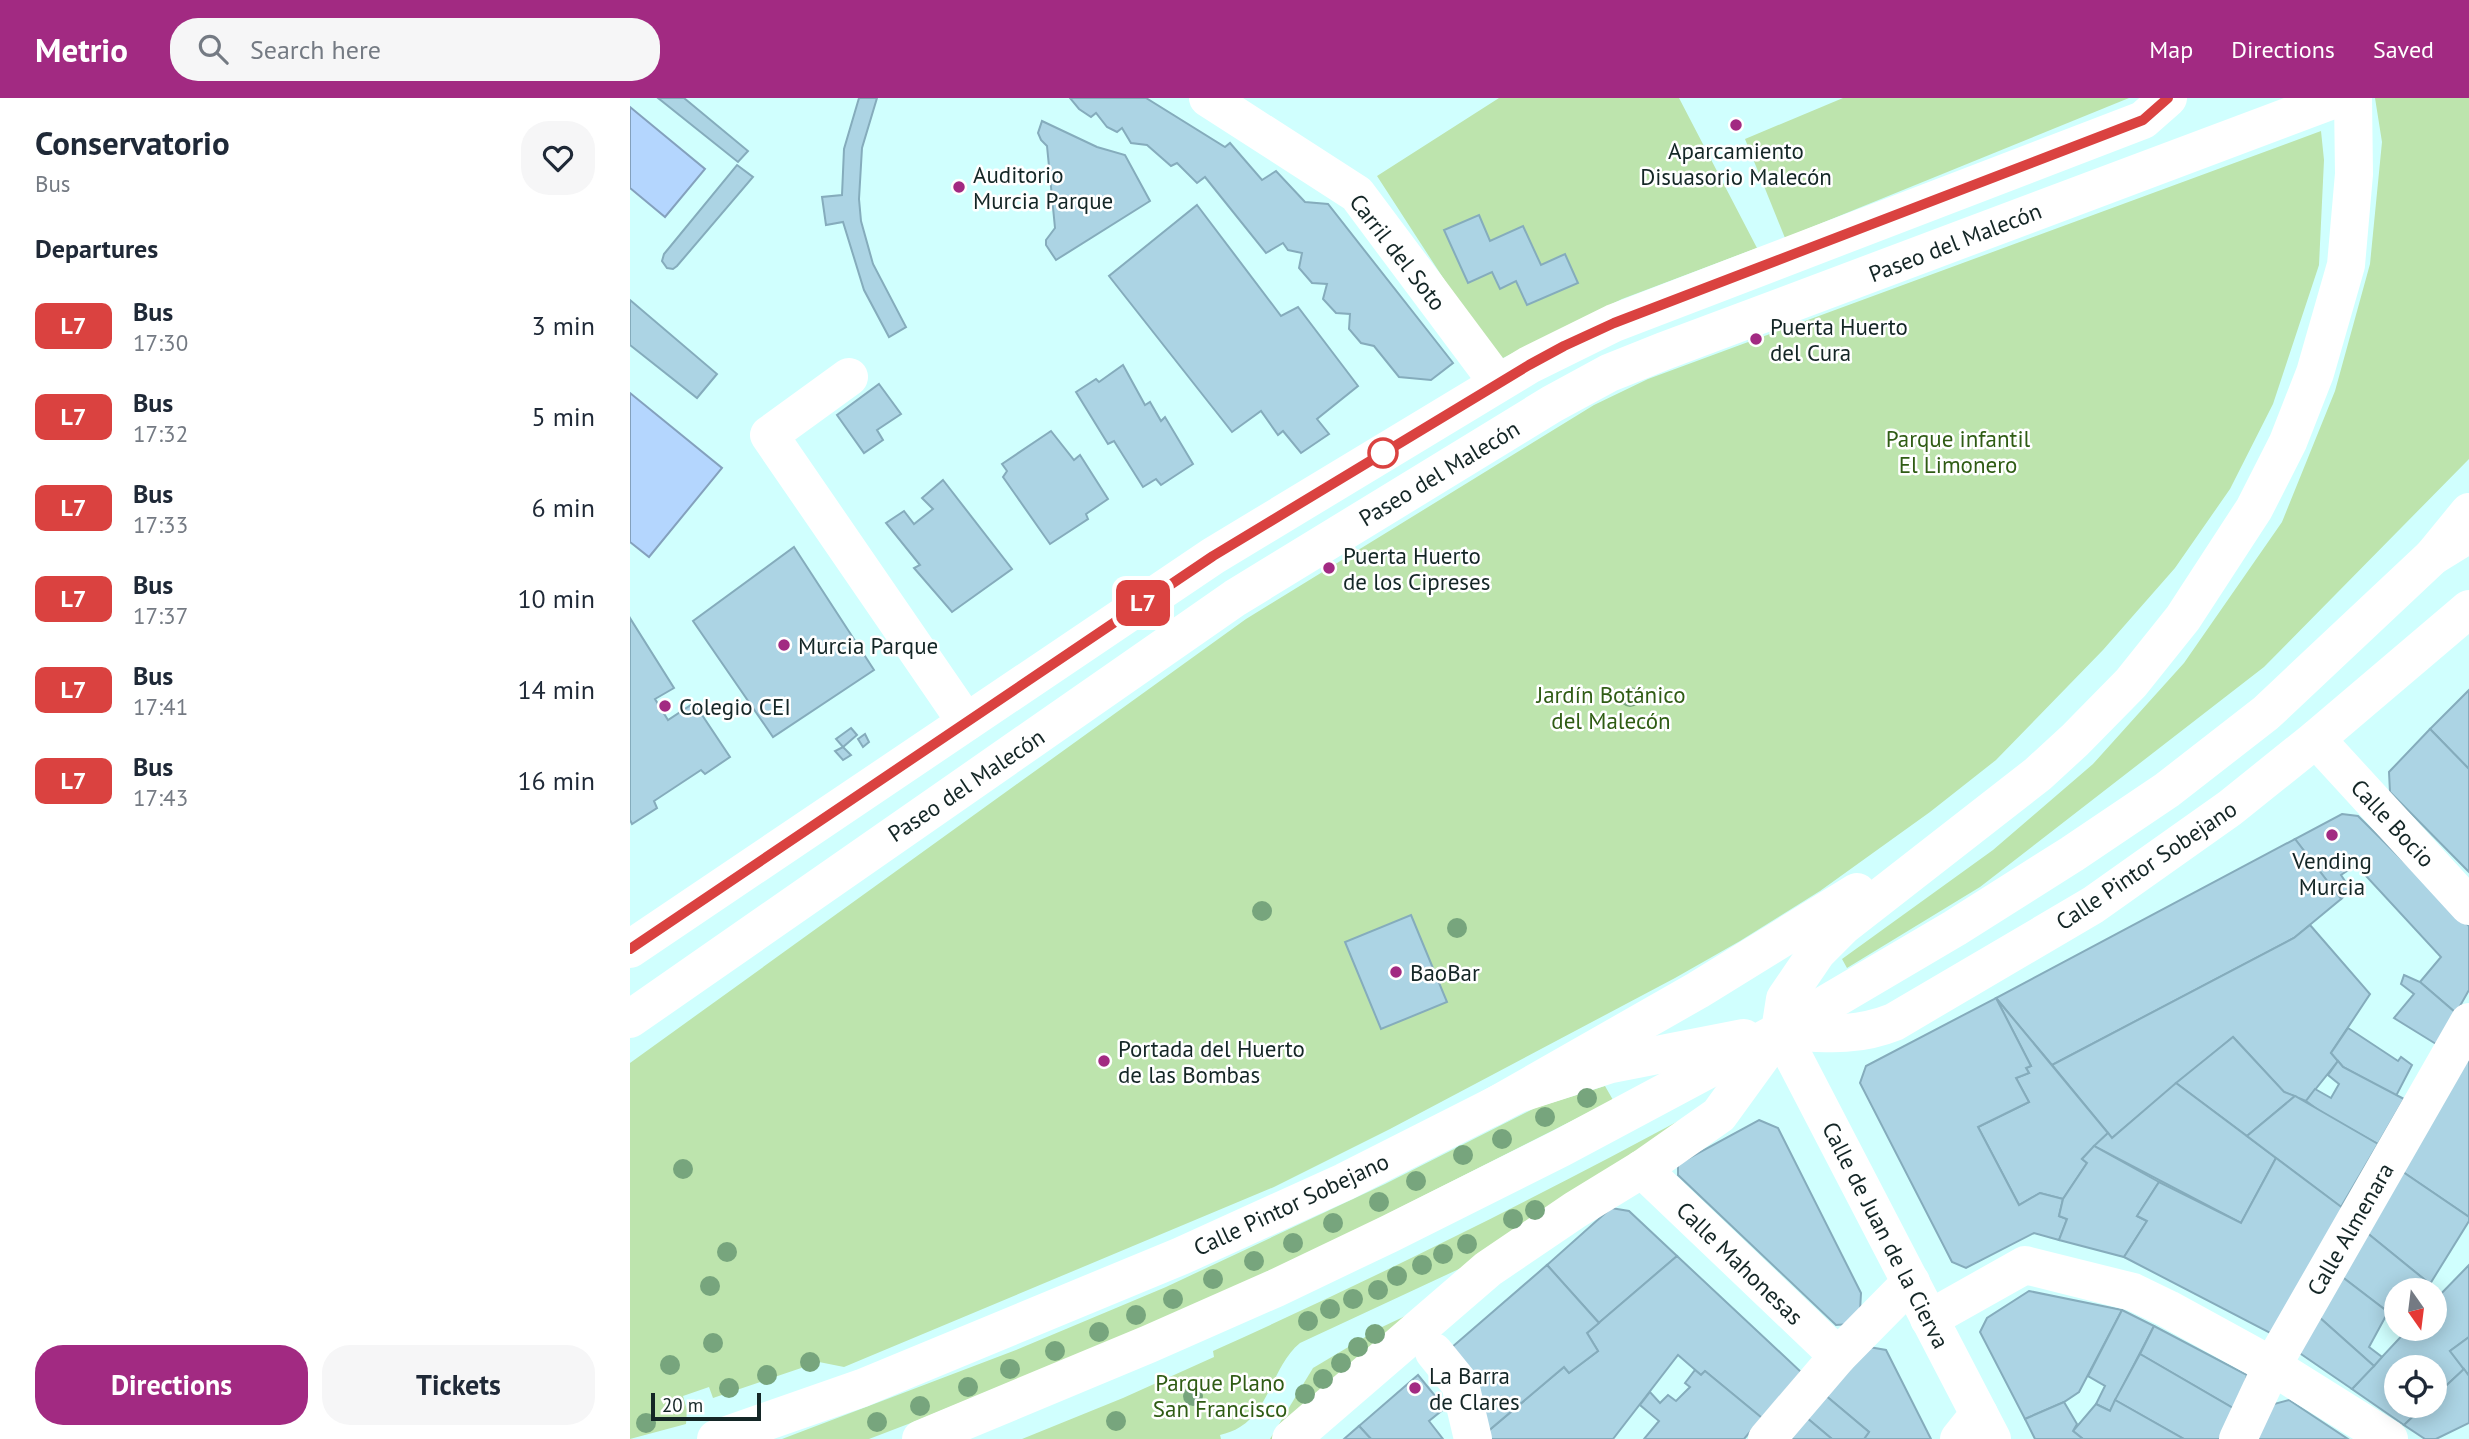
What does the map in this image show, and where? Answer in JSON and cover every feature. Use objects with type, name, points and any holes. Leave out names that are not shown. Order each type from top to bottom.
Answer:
[{"type":"main road","name":"Carril del Soto","points":[[1208,98],[1357,194],[1498,383]]},
{"type":"main road","points":[[630,949],[1213,556],[1498,383],[1564,346],[1614,323],[2143,120],[2168,98]]},
{"type":"main road","name":"Paseo del Malecón","points":[[630,1018],[1235,598],[1588,384],[1676,347],[2338,98]]},
{"type":"main road","points":[[1291,1439],[1488,1269],[1575,1210],[1642,1169],[1719,1115],[1780,1031],[1785,999],[1817,952],[2038,774],[2076,740],[2139,672],[2183,618],[2254,509],[2288,442],[2315,373],[2346,265],[2354,174],[2353,98]]},
{"type":"main road","points":[[849,377],[769,435],[966,722]]},
{"type":"main road","points":[[920,1439],[1149,1344],[1301,1276],[1561,1148],[1780,1031],[1955,928],[2167,790],[2266,713],[2432,556],[2469,512]]},
{"type":"main road","points":[[2432,556],[2469,534]]},
{"type":"main road","name":"Calle Pintor Sobejano","points":[[716,1439],[809,1407],[974,1343],[1181,1256],[1343,1182],[1491,1108],[1548,1083],[1611,1064],[1780,1031],[1852,1034],[1875,1030],[1894,1022],[2093,905],[2230,808],[2469,609]]},
{"type":"main road","name":"Calle Bocio","points":[[2316,739],[2469,906]]},
{"type":"main road","points":[[1491,1108],[1698,990],[1895,870],[2038,774]]},
{"type":"main road","name":"Calle Almenara","points":[[2238,1439],[2272,1366],[2469,1022]]},
{"type":"main road","name":"Calle de Juan de la Cierva","points":[[1780,1031],[1911,1282],[1977,1431]]},
{"type":"main road","name":"Calle Mahonesas","points":[[1642,1169],[1838,1356]]},
{"type":"main road","points":[[1929,1319],[2025,1265],[2133,1293],[2168,1309],[2272,1366],[2389,1439]]},
{"type":"main road","points":[[1767,1439],[1838,1356],[1911,1282]]},
{"type":"main road","points":[[1434,1352],[1460,1384],[1474,1439]]},
{"type":"green space","points":[[1499,98],[1679,98],[1757,248],[1622,299],[1497,361],[1377,176]]},
{"type":"green space","points":[[1843,98],[2129,98],[1785,238],[1745,139]]},
{"type":"green space","points":[[2375,98],[2469,98],[2469,459],[2264,667],[1980,887],[1847,968],[1842,959],[1993,850],[2093,764],[2184,663],[2282,522],[2335,391],[2370,264],[2382,142]]},
{"type":"green space","name":"Jardín Botánico del Malecón","points":[[2321,131],[2324,160],[2319,265],[2273,404],[2230,489],[2175,568],[2103,650],[1996,760],[1930,812],[1820,891],[1740,941],[1390,1129],[1274,1187],[844,1367],[819,1362],[713,1398],[709,1387],[683,1396],[687,1410],[686,1424],[630,1439],[630,1063],[1246,619],[1594,405],[1648,379]]},
{"type":"green space","points":[[1605,1086],[1613,1100],[1221,1295],[869,1439],[782,1439],[1016,1350],[1166,1287],[1385,1184],[1535,1108]]},
{"type":"green space","name":"Parque Plano San Francisco","points":[[1699,1110],[1489,1255],[1300,1343],[1283,1363],[1265,1398],[1250,1419],[1233,1431],[1220,1435],[1221,1439],[1022,1439],[1214,1357],[1213,1351],[1458,1235]]},
{"type":"green space","name":"Parque Plano San Francisco","points":[[1437,1301],[1283,1439],[1270,1439],[1313,1368],[1382,1327]]},
{"type":"water","points":[[630,107],[705,169],[665,217],[630,188]]},
{"type":"water","points":[[630,393],[722,468],[649,557],[630,542]]},
{"type":"building","points":[[658,98],[684,98],[748,151],[738,162]]},
{"type":"building","points":[[859,98],[877,98],[862,148],[859,199],[861,221],[873,264],[906,327],[889,337],[864,290],[843,222],[826,225],[822,197],[842,195],[844,149]]},
{"type":"building","points":[[1070,98],[1146,98],[1225,147],[1230,143],[1262,180],[1276,171],[1305,202],[1328,204],[1453,363],[1431,380],[1399,377],[1374,346],[1361,343],[1349,329],[1350,314],[1336,313],[1323,299],[1327,284],[1312,283],[1299,268],[1302,253],[1288,250],[1283,243],[1266,253],[1205,177],[1197,183],[1177,163],[1171,166],[1147,145],[1131,143],[1122,128],[1117,132],[1107,127],[1096,113],[1091,117],[1079,109]]},
{"type":"building","points":[[1042,121],[1097,147],[1125,155],[1150,201],[1056,260],[1046,245],[1046,240],[1055,228],[1047,146],[1038,133]]},
{"type":"building","points":[[737,165],[753,177],[677,266],[673,269],[667,268],[662,261],[664,254]]},
{"type":"building","points":[[1197,205],[1281,316],[1298,307],[1358,386],[1317,419],[1329,434],[1301,453],[1283,431],[1278,435],[1261,411],[1232,432],[1109,276]]},
{"type":"building","points":[[1479,215],[1490,241],[1523,226],[1541,265],[1565,254],[1578,283],[1527,305],[1516,281],[1500,289],[1492,272],[1468,283],[1444,230]]},
{"type":"building","points":[[630,300],[717,374],[697,398],[630,345]]},
{"type":"building","points":[[1123,365],[1145,405],[1150,402],[1161,421],[1165,417],[1193,464],[1161,485],[1156,479],[1143,487],[1114,441],[1108,444],[1076,392],[1096,379],[1099,382]]},
{"type":"building","points":[[879,384],[901,414],[877,430],[883,440],[864,453],[837,415]]},
{"type":"building","points":[[1051,431],[1074,460],[1080,455],[1108,499],[1086,514],[1088,519],[1050,544],[1003,477],[1007,471],[1002,464]]},
{"type":"building","points":[[943,480],[1012,569],[952,612],[914,568],[920,565],[886,523],[904,511],[914,524],[933,509],[922,498]]},
{"type":"building","name":"Murcia Parque","points":[[794,547],[874,670],[773,737],[693,621]]},
{"type":"building","points":[[630,618],[674,688],[655,699],[668,720],[694,703],[730,757],[705,774],[701,770],[654,801],[657,808],[632,824],[630,820]]},
{"type":"building","points":[[2469,690],[2469,769],[2430,729]]},
{"type":"building","points":[[851,728],[857,735],[843,747],[836,739]]},
{"type":"building","points":[[2430,729],[2469,769],[2469,872],[2390,792],[2389,772]]},
{"type":"building","points":[[865,734],[869,742],[863,747],[858,739]]},
{"type":"building","points":[[843,747],[851,755],[843,760],[835,751]]},
{"type":"building","points":[[2342,814],[2358,816],[2469,926],[2469,990],[2456,1013],[2420,982],[2441,957],[2356,865],[2341,875],[2351,890],[2341,899],[2295,839]]},
{"type":"building","points":[[2295,839],[2341,899],[2294,938],[2052,1065],[1996,998]]},
{"type":"building","name":"BaoBar","points":[[1411,915],[1447,1002],[1381,1029],[1345,942]]},
{"type":"building","points":[[2310,925],[2370,994],[2331,1053],[2338,1061],[2306,1101],[2284,1092],[2233,1037],[2112,1138],[2052,1065],[2294,938]]},
{"type":"building","points":[[2404,975],[2420,982],[2456,1013],[2436,1044],[2394,1018],[2414,994],[2401,984]]},
{"type":"building","points":[[1996,998],[2108,1133],[2082,1159],[2087,1163],[2063,1199],[2040,1193],[2019,1205],[1978,1127],[2029,1102],[2016,1078],[2029,1073],[2026,1068],[2031,1066]]},
{"type":"building","points":[[1996,998],[2031,1066],[2026,1068],[2029,1073],[2016,1078],[2029,1102],[1978,1127],[2019,1205],[2040,1193],[2063,1199],[2059,1216],[2067,1219],[2059,1240],[2034,1233],[1966,1268],[1952,1262],[1860,1083],[1866,1066]]},
{"type":"building","points":[[2348,1028],[2398,1061],[2401,1057],[2412,1065],[2396,1096],[2343,1067],[2331,1053]]},
{"type":"building","points":[[2233,1037],[2284,1092],[2295,1096],[2247,1136],[2176,1083]]},
{"type":"building","points":[[2469,1052],[2469,1217],[2403,1172]]},
{"type":"building","points":[[2338,1061],[2343,1067],[2404,1099],[2378,1144],[2306,1101],[2315,1089],[2331,1098],[2339,1084],[2328,1075]]},
{"type":"building","points":[[2176,1083],[2276,1158],[2241,1223],[2094,1146],[2108,1133],[2112,1138]]},
{"type":"building","points":[[2295,1096],[2378,1144],[2341,1207],[2247,1136]]},
{"type":"building","points":[[1759,1120],[1778,1128],[1861,1293],[1860,1311],[1850,1324],[1836,1325],[1678,1175],[1678,1164]]},
{"type":"building","points":[[2094,1146],[2159,1182],[2137,1216],[2147,1221],[2124,1257],[2059,1240],[2067,1219],[2059,1216],[2063,1199],[2087,1163],[2082,1159]]},
{"type":"building","points":[[2276,1158],[2344,1209],[2274,1335],[2124,1257],[2147,1221],[2137,1216],[2159,1182],[2241,1223]]},
{"type":"building","points":[[2403,1172],[2469,1217],[2434,1278],[2423,1278],[2366,1232]]},
{"type":"building","points":[[1611,1208],[1629,1211],[1677,1256],[1599,1323],[1547,1265]]},
{"type":"building","points":[[2366,1232],[2423,1278],[2384,1278],[2384,1309],[2341,1276]]},
{"type":"building","points":[[1677,1256],[1801,1372],[1762,1418],[1705,1371],[1701,1375],[1678,1355],[1613,1439],[1489,1439],[1487,1432],[1564,1367],[1569,1373],[1598,1351],[1587,1333]]},
{"type":"building","points":[[1547,1265],[1599,1323],[1587,1333],[1598,1351],[1569,1373],[1564,1367],[1487,1432],[1451,1348]]},
{"type":"building","points":[[2469,1265],[2469,1337],[2450,1351],[2464,1369],[2447,1385],[2447,1355],[2384,1355],[2384,1411],[2352,1389],[2397,1341],[2447,1341],[2447,1288]]},
{"type":"building","points":[[2341,1276],[2384,1309],[2384,1319],[2369,1347],[2382,1357],[2374,1366],[2319,1317]]},
{"type":"building","points":[[2029,1291],[2122,1310],[2079,1392],[2064,1402],[2025,1419],[1980,1332],[1987,1318]]},
{"type":"building","points":[[2122,1310],[2154,1326],[2110,1411],[2096,1404],[2105,1386],[2088,1376]]},
{"type":"building","points":[[2319,1317],[2374,1366],[2352,1389],[2298,1352]]},
{"type":"building","points":[[2154,1326],[2247,1375],[2238,1411],[2140,1354]]},
{"type":"building","points":[[2469,1337],[2469,1376],[2450,1351]]},
{"type":"building","points":[[1869,1347],[1886,1350],[1931,1439],[1864,1439],[1869,1432],[1825,1395]]},
{"type":"building","points":[[2140,1354],[2238,1411],[2223,1439],[2184,1439],[2115,1400]]},
{"type":"building","points":[[2464,1369],[2469,1376],[2469,1423],[2436,1439],[2425,1439],[2404,1425],[2411,1418],[2447,1418],[2447,1385]]},
{"type":"building","points":[[1695,1370],[1701,1375],[1705,1371],[1762,1418],[1744,1439],[1644,1439],[1659,1421],[1640,1405],[1650,1392],[1660,1403],[1668,1395],[1676,1401],[1690,1387],[1685,1383]]},
{"type":"building","points":[[1418,1375],[1445,1408],[1429,1421],[1443,1439],[1371,1439],[1359,1426]]},
{"type":"building","points":[[1825,1395],[1869,1432],[1864,1439],[1832,1439],[1807,1418]]},
{"type":"building","points":[[2115,1400],[2184,1439],[2083,1439],[2073,1431],[2096,1404],[2110,1411]]},
{"type":"building","points":[[2289,1400],[2348,1439],[2254,1439],[2274,1404]]},
{"type":"building","points":[[2064,1402],[2077,1424],[2073,1431],[2083,1439],[2035,1439],[2025,1419]]},
{"type":"building","points":[[1807,1418],[1832,1439],[1789,1439]]},
{"type":"building","points":[[2394,1418],[2411,1418],[2404,1425]]},
{"type":"building","points":[[1359,1426],[1371,1439],[1344,1439]]},
{"type":"bus line","name":"L7","points":[[630,949],[1213,556],[1529,365],[1614,323],[2143,120],[2168,98]]},
{"type":"place","name":"Aparcamiento Disuasorio Malecón","points":[[1736,125]]},
{"type":"place","name":"Auditorio Murcia Parque","points":[[959,187]]},
{"type":"place","name":"Puerta Huerto del Cura","points":[[1756,339]]},
{"type":"place","name":"Puerta Huerto de los Cipreses","points":[[1329,568]]},
{"type":"place","name":"Murcia Parque","points":[[784,645]]},
{"type":"place","name":"Colegio CEI","points":[[665,706]]},
{"type":"place","name":"Vending Murcia","points":[[2332,835]]},
{"type":"place","name":"BaoBar","points":[[1396,972]]},
{"type":"place","name":"Portada del Huerto de las Bombas","points":[[1104,1061]]},
{"type":"place","name":"La Barra de Clares","points":[[1415,1388]]},
{"type":"park label","name":"Parque infantil El Limonero","points":[[1958,451]]}]
